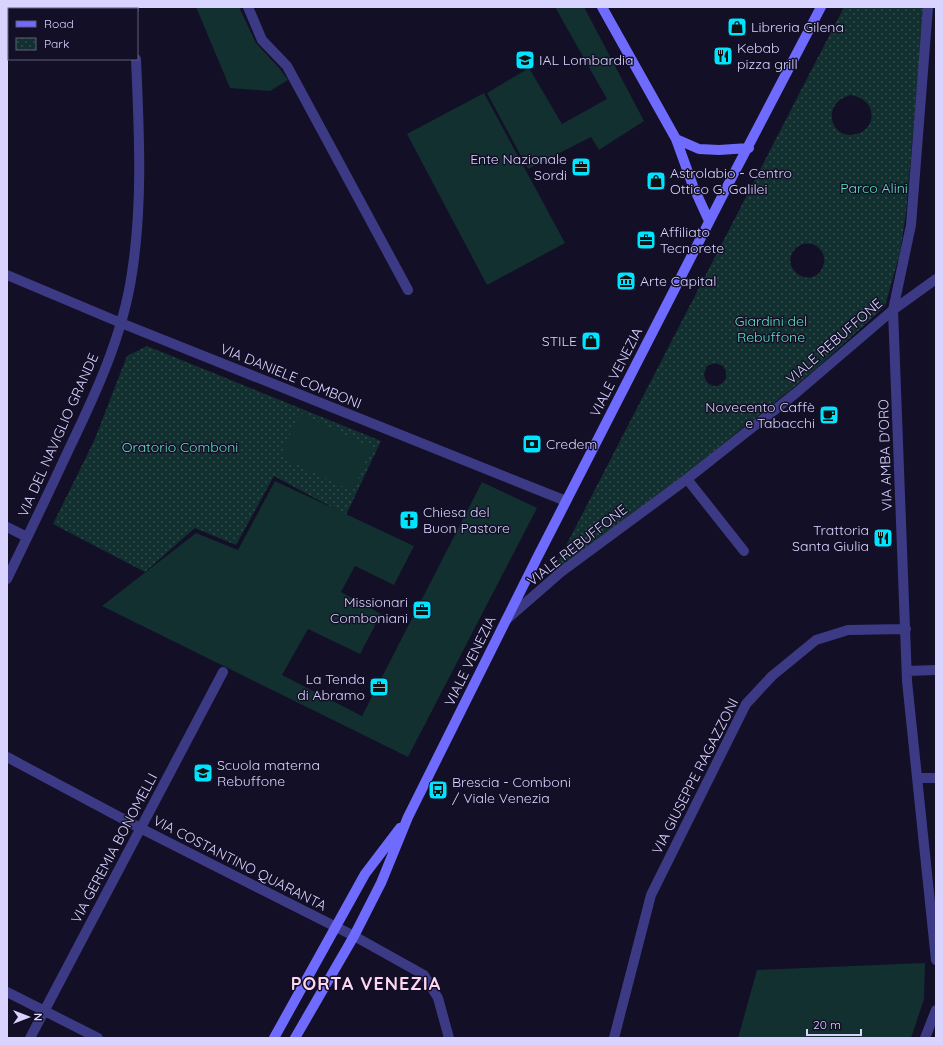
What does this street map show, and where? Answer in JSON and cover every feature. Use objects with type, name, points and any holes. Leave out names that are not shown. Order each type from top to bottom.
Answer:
[{"type":"street","points":[[248,7],[262,40],[287,66],[408,290]]},
{"type":"street","points":[[602,7],[676,139],[693,186],[709,221]]},
{"type":"street","name":"VIALE VENEZIA","points":[[295,1038],[354,936],[381,883],[408,817],[506,620],[709,221],[749,148],[821,7]]},
{"type":"street","name":"VIALE REBUFFONE","points":[[506,620],[561,572],[687,479],[796,393],[893,310],[911,225],[928,7]]},
{"type":"street","name":"VIA DEL NAVIGLIO GRANDE","points":[[7,579],[97,390],[121,323],[132,274],[138,225],[140,146],[136,60]]},
{"type":"street","points":[[676,139],[699,149],[718,150],[749,148]]},
{"type":"street","name":"VIA DANIELE COMBONI","points":[[7,275],[121,323],[566,501]]},
{"type":"street","points":[[893,310],[936,279]]},
{"type":"street","name":"VIA AMBA D'ORO","points":[[893,310],[907,671],[917,778],[931,863],[936,960]]},
{"type":"street","points":[[687,479],[744,552]]},
{"type":"street","points":[[7,528],[27,538]]},
{"type":"street","name":"VIA GIUSEPPE RAGAZZONI","points":[[614,1038],[651,895],[746,704],[772,676],[816,640],[848,630],[906,629]]},
{"type":"street","points":[[907,671],[936,670]]},
{"type":"street","name":"VIA GEREMIA BONOMELLI","points":[[30,1038],[223,672]]},
{"type":"street","name":"VIA COSTANTINO QUARANTA","points":[[7,758],[140,828],[354,936]]},
{"type":"street","points":[[917,778],[936,778]]},
{"type":"street","name":"VIALE VENEZIA","points":[[274,1038],[365,874],[408,817]]},
{"type":"street","points":[[354,936],[424,975],[438,998],[449,1038]]},
{"type":"street","points":[[7,992],[98,1038]]},
{"type":"street","points":[[925,1038],[936,1010]]},
{"type":"green space","points":[[196,7],[239,7],[256,43],[288,80],[270,91],[230,88]]},
{"type":"green space","points":[[555,7],[584,7],[644,121],[599,150],[591,137],[528,169],[487,93],[529,68],[562,124],[607,99]]},
{"type":"green space","name":"Giardini del Rebuffone","points":[[844,7],[924,7],[906,213],[900,253],[885,306],[815,370],[681,478],[560,567],[557,563]],"holes":[[[850,95],[860,98],[868,104],[871,117],[870,123],[864,130],[848,135],[835,127],[832,120],[832,113],[834,106],[840,100]],[[802,244],[810,244],[815,245],[820,249],[823,254],[824,263],[820,272],[814,277],[800,275],[794,270],[791,264],[791,257],[796,248]],[[715,363],[723,366],[726,372],[726,378],[720,385],[710,385],[706,381],[704,374],[707,366]]]},
{"type":"green space","points":[[484,93],[565,243],[487,285],[407,134]]},
{"type":"green space","name":"Oratorio Comboni","points":[[147,346],[381,441],[346,515],[274,476],[236,545],[195,528],[145,572],[53,524],[94,441],[127,356]]},
{"type":"green space","points":[[300,413],[372,448],[352,491],[280,456]]},
{"type":"green space","points":[[275,481],[414,546],[394,585],[355,566],[341,592],[381,614],[360,654],[308,629],[282,675],[362,716],[482,482],[537,508],[408,757],[102,606],[196,533],[238,550]]},
{"type":"green space","points":[[925,963],[924,999],[911,1038],[738,1038],[757,970]]},
{"type":"place","name":"Libreria Gilena","points":[[737,27]]},
{"type":"place","name":"Kebab pizza grill","points":[[723,56]]},
{"type":"place","name":"IAL Lombardia","points":[[525,60]]},
{"type":"place","name":"Ente Nazionale Sordi","points":[[581,167]]},
{"type":"place","name":"Astrolabio - Centro Ottico G. Galilei","points":[[656,181]]},
{"type":"place","name":"Affiliato Tecnorete","points":[[646,240]]},
{"type":"place","name":"Arte Capital","points":[[626,281]]},
{"type":"place","name":"STILE","points":[[591,341]]},
{"type":"place","name":"Novecento Caffè e Tabacchi","points":[[829,415]]},
{"type":"place","name":"Credem","points":[[532,444]]},
{"type":"place","name":"Chiesa del Buon Pastore","points":[[409,520]]},
{"type":"place","name":"Trattoria Santa Giulia","points":[[883,538]]},
{"type":"place","name":"Missionari Comboniani","points":[[422,610]]},
{"type":"place","name":"La Tenda di Abramo","points":[[379,687]]},
{"type":"place","name":"Scuola materna Rebuffone","points":[[203,773]]},
{"type":"place","name":"Brescia - Comboni / Viale Venezia","points":[[438,790]]},
{"type":"district","name":"PORTA VENEZIA","points":[[366,983]]},
{"type":"park label","name":"Parco Alini","points":[[874,188]]}]
